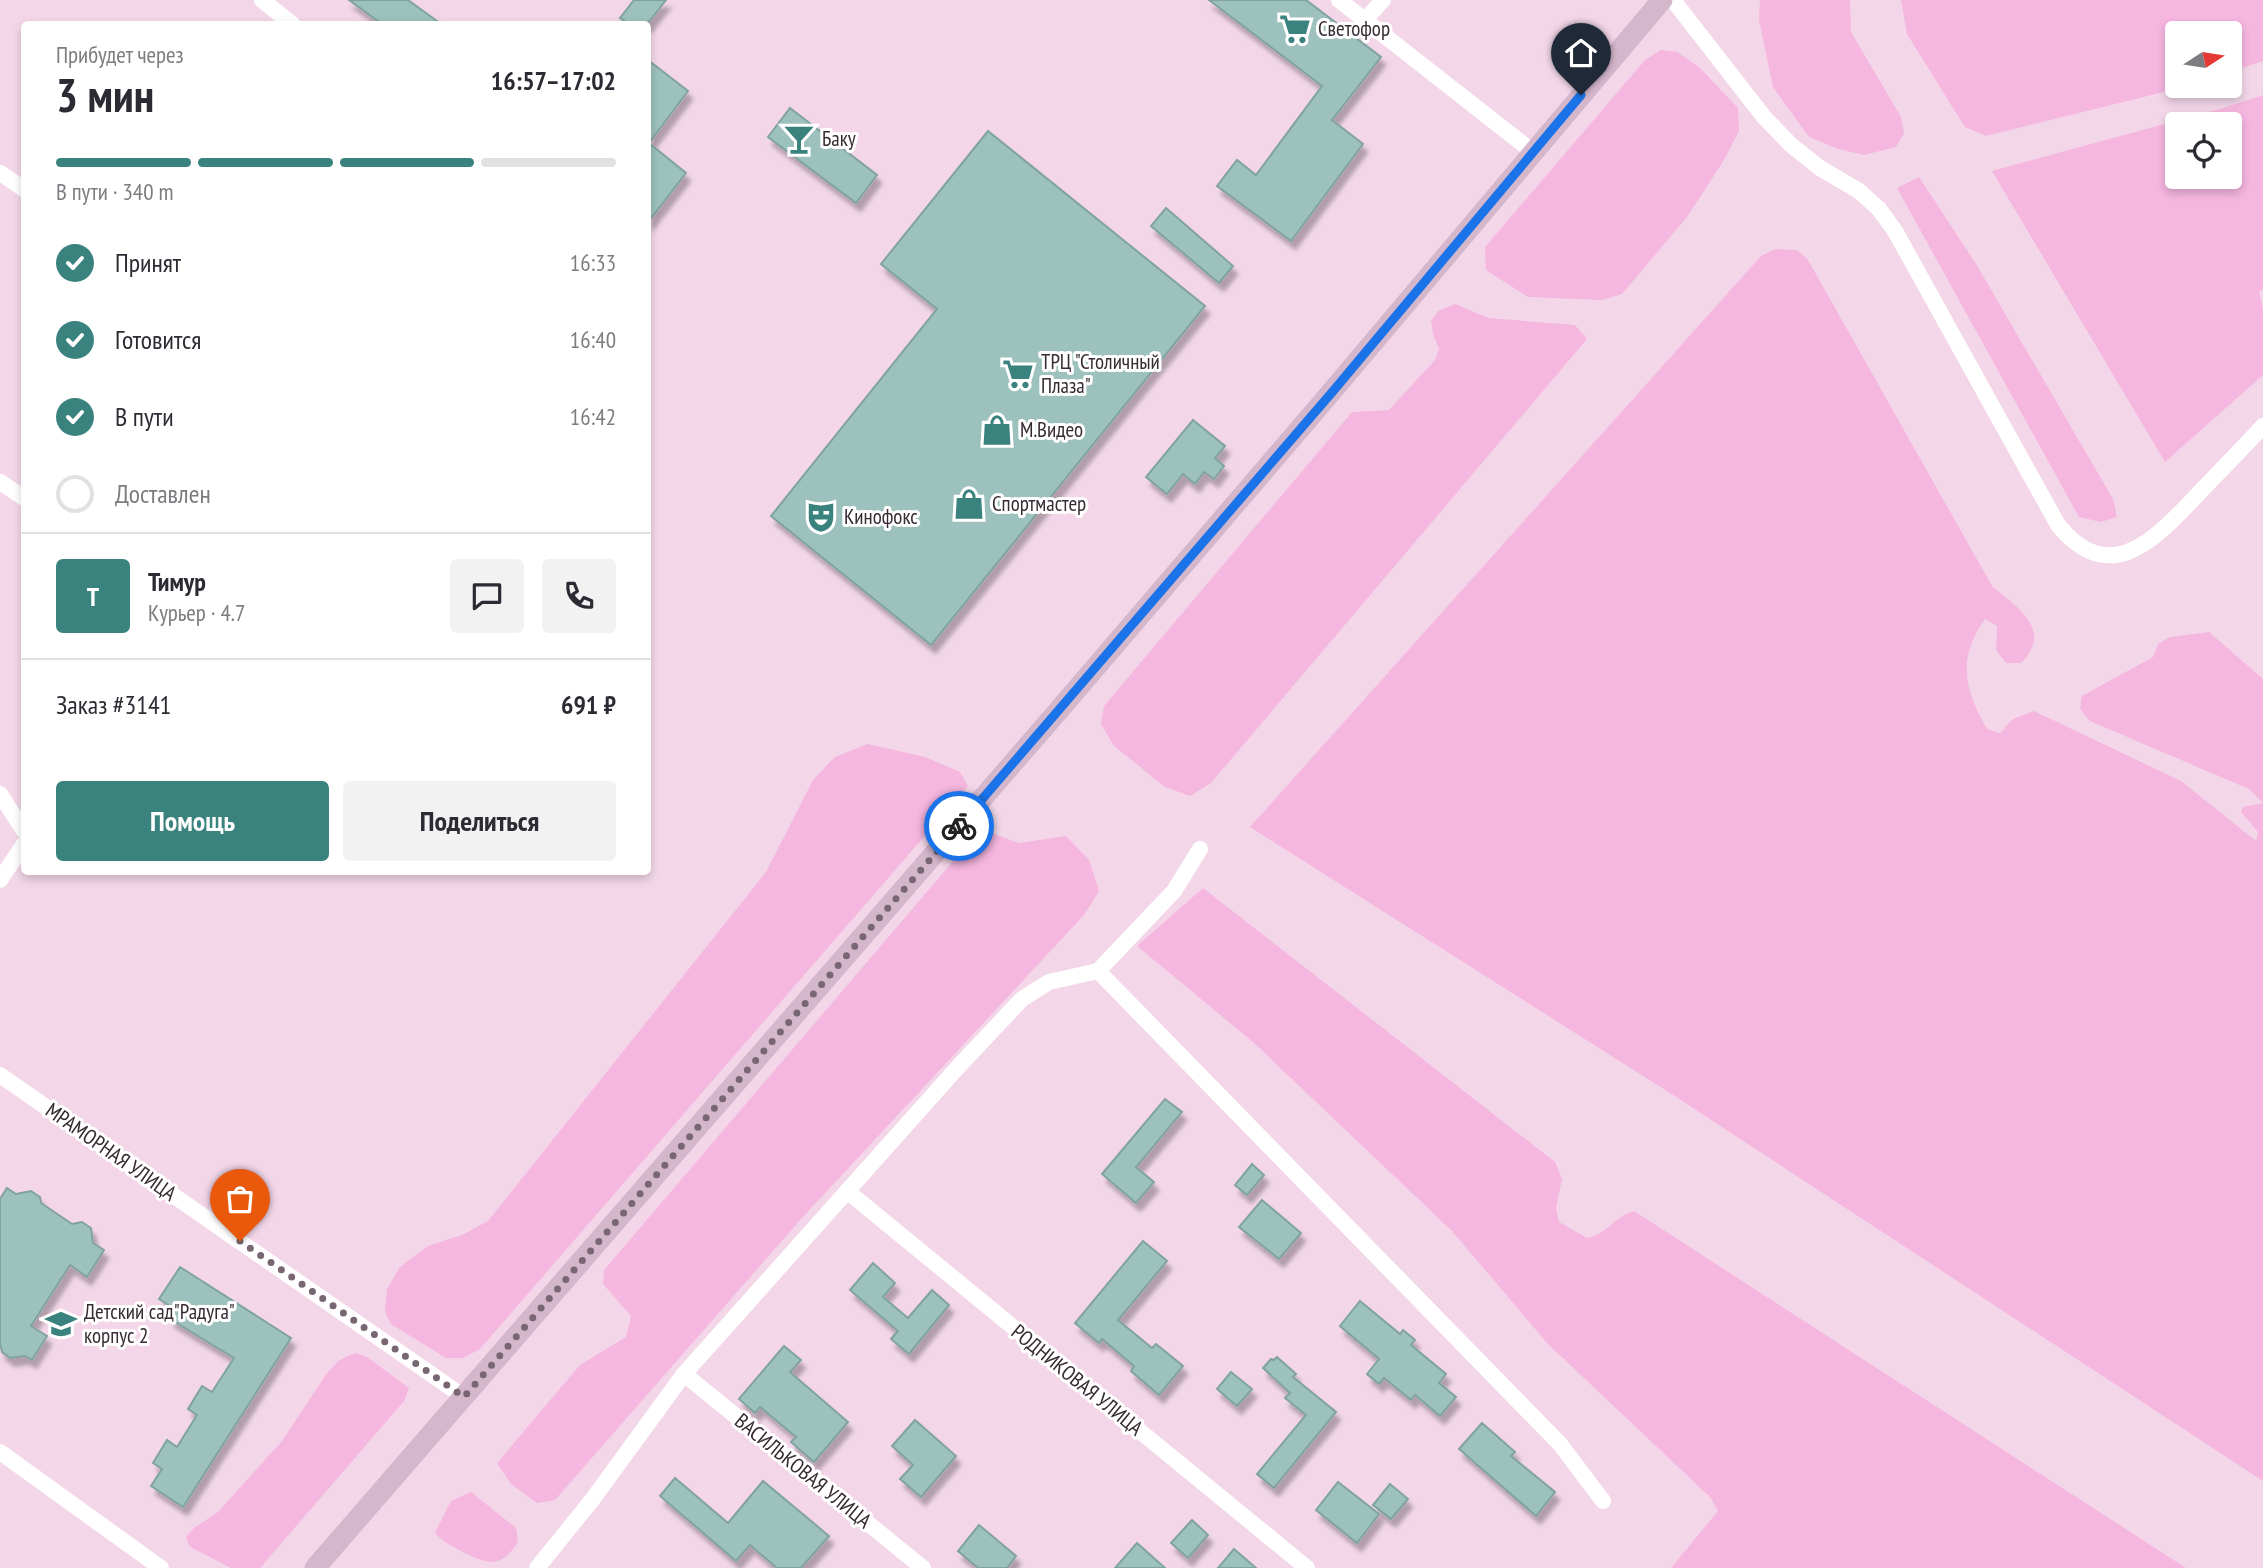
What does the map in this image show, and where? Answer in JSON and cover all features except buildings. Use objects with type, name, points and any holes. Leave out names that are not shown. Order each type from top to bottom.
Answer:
[{"type":"street","points":[[262,0],[288,21]]},
{"type":"street","points":[[1339,0],[1533,152]]},
{"type":"street","points":[[1365,20],[1383,0]]},
{"type":"street","points":[[315,1568],[1334,390],[1662,0]]},
{"type":"street","points":[[1673,0],[1764,117],[1791,145],[1820,168],[1859,191],[1879,209],[1895,231],[2058,525],[2072,541],[2086,551],[2104,555],[2123,553],[2143,545],[2165,529],[2263,426]]},
{"type":"street","points":[[0,173],[21,187]]},
{"type":"street","points":[[0,482],[21,496]]},
{"type":"street","points":[[0,794],[21,826]]},
{"type":"street","points":[[0,880],[21,848]]},
{"type":"street","points":[[537,1568],[592,1500],[684,1374],[1022,999],[1049,982],[1098,971],[1174,891],[1200,849]]},
{"type":"street","points":[[1098,971],[1560,1444],[1603,1501]]},
{"type":"street","name":"МРАМОРНАЯ УЛИЦА","points":[[0,1075],[464,1397]]},
{"type":"street","name":"РОДНИКОВАЯ УЛИЦА","points":[[847,1191],[1307,1568]]},
{"type":"street","name":"ВАСИЛЬКОВАЯ УЛИЦА","points":[[684,1374],[923,1568]]},
{"type":"street","points":[[0,1452],[161,1568]]},
{"type":"shaded area","points":[[1760,0],[1850,0],[1851,32],[1901,117],[1904,134],[1896,147],[1864,155],[1838,149],[1809,137],[1773,87],[1759,20]]},
{"type":"shaded area","points":[[1901,0],[2263,0],[2263,61],[2242,68],[2242,21],[2165,21],[2165,92],[1986,136],[1965,127],[1907,34]]},
{"type":"shaded area","points":[[1661,50],[1677,52],[1700,68],[1738,108],[1739,131],[1724,160],[1687,217],[1622,294],[1602,300],[1528,297],[1486,270],[1485,247],[1645,60]]},
{"type":"shaded area","points":[[2263,95],[2263,289],[2259,292],[2263,309],[2263,375],[2165,462],[1992,171],[2165,124],[2165,189],[2242,189],[2242,112],[2209,112]]},
{"type":"shaded area","points":[[1919,177],[1976,264],[2113,499],[2117,517],[2101,522],[2079,517],[1897,188]]},
{"type":"shaded area","points":[[1775,249],[1797,250],[1808,260],[1992,586],[2021,611],[2033,630],[2034,640],[2030,651],[2021,663],[2006,663],[1996,650],[1997,626],[1985,619],[1976,633],[1967,660],[1967,674],[1973,700],[1987,729],[2000,733],[2013,719],[2034,711],[2181,781],[2256,841],[2258,832],[2241,812],[2243,807],[2263,803],[2263,1481],[1670,1093],[1250,827],[1761,256]]},
{"type":"shaded area","points":[[1455,304],[1488,318],[1575,325],[1587,339],[1211,783],[1190,796],[1165,787],[1114,746],[1101,724],[1104,706],[1352,412],[1389,410],[1435,360],[1439,349],[1431,321],[1438,311]]},
{"type":"shaded area","points":[[2209,632],[2263,679],[2263,803],[2249,789],[2090,721],[2080,709],[2082,696],[2153,657],[2158,644],[2170,637]]},
{"type":"shaded area","points":[[868,744],[925,757],[960,772],[968,786],[480,1349],[463,1358],[446,1358],[391,1324],[385,1312],[387,1289],[400,1267],[428,1246],[462,1235],[488,1221],[766,872],[813,780],[835,757]]},
{"type":"shaded area","points":[[978,832],[989,832],[1019,843],[1066,836],[1089,860],[1099,891],[1084,915],[801,1219],[555,1500],[537,1503],[511,1484],[497,1463],[580,1365],[626,1337],[631,1316],[603,1284],[604,1270]]},
{"type":"shaded area","points":[[1203,888],[1555,1162],[1562,1179],[1556,1208],[1559,1222],[1587,1238],[1601,1233],[1621,1217],[1634,1211],[2186,1568],[1671,1568],[1718,1511],[1711,1498],[1548,1344],[1452,1231],[1254,1043],[1137,946]]},
{"type":"shaded area","points":[[355,1353],[367,1357],[409,1388],[404,1401],[260,1568],[231,1568],[190,1547],[186,1537],[194,1528],[218,1512],[282,1441],[338,1361]]},
{"type":"shaded area","points":[[471,1492],[516,1528],[518,1542],[500,1560],[480,1560],[448,1544],[435,1533],[451,1501]]},
{"type":"way so far","points":[[240,1241],[464,1397],[959,826]]},
{"type":"place","name":"Светофор","points":[[1295,29]]},
{"type":"place","name":"Баку","points":[[799,139]]},
{"type":"place","name":"ТРЦ \"Столичный Плаза\"","points":[[1018,374]]},
{"type":"place","name":"М.Видео","points":[[997,430]]},
{"type":"place","name":"Спортмастер","points":[[969,504]]},
{"type":"place","name":"Кинофокс","points":[[821,517]]},
{"type":"place","name":"Детский сад\"Радуга\" корпус 2","points":[[61,1324]]},
{"type":"route","points":[[959,826],[1334,390],[1581,95]]}]
